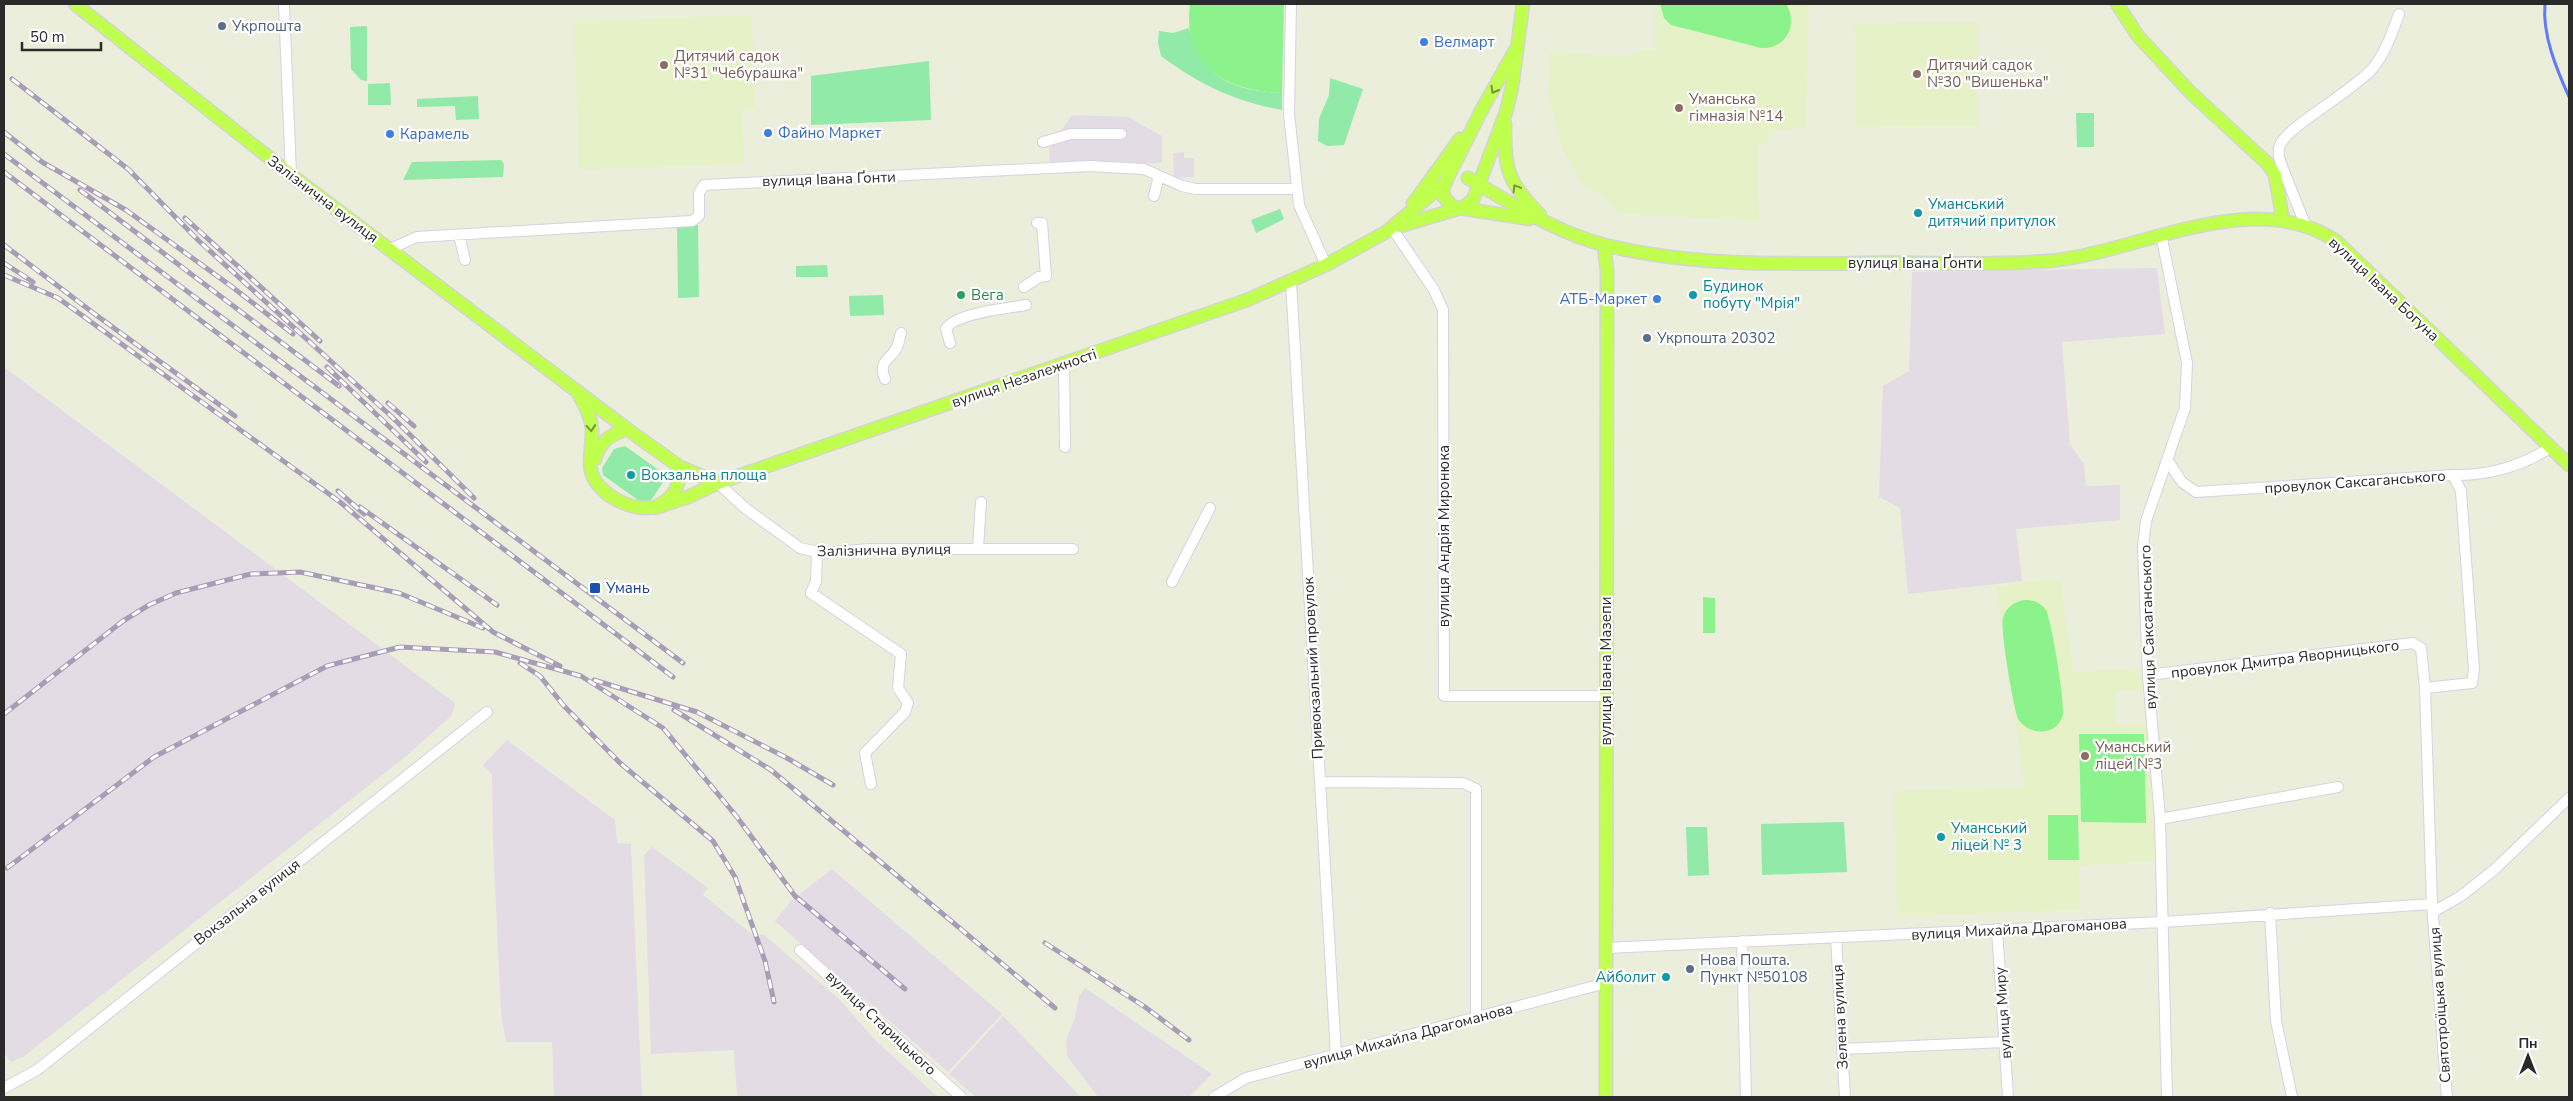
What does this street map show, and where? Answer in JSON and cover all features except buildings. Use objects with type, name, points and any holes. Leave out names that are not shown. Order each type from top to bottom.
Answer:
[{"type":"main road","name":"Залізнична вулиця","points":[[75,4],[291,175],[627,429]]},
{"type":"main road","name":"вулиця Незалежності","points":[[1477,190],[1506,112],[1523,4]]},
{"type":"main road","points":[[2117,4],[2138,36],[2190,92],[2268,164],[2275,175],[2283,220]]},
{"type":"main road","name":"вулиця Незалежності","points":[[718,483],[1246,300],[1326,265],[1392,228],[1445,184],[1480,113],[1517,47]]},
{"type":"main road","name":"вулиця Івана Ґонти","points":[[1506,112],[1505,151],[1508,173],[1522,197],[1549,224]]},
{"type":"main road","name":"вулиця Незалежності","points":[[1392,228],[1415,202],[1480,113]]},
{"type":"main road","name":"вулиця Івана Ґонти","points":[[1445,184],[1455,176],[1468,178],[1477,190],[1549,224],[1604,245],[1723,264],[1985,263],[2068,259],[2161,234],[2248,220],[2283,220]]},
{"type":"main road","points":[[1445,184],[1444,199],[1449,204],[1459,208],[1468,205],[1477,190]]},
{"type":"main road","name":"вулиця Незалежності","points":[[1392,228],[1459,208]]},
{"type":"main road","name":"вулиця Івана Ґонти","points":[[1459,208],[1492,211],[1549,224]]},
{"type":"main road","name":"вулиця Івана Богуна","points":[[2283,220],[2305,224],[2336,241],[2569,465]]},
{"type":"main road","name":"вулиця Івана Мазепи","points":[[1604,245],[1607,271],[1606,1097]]},
{"type":"main road","name":"Залізнична вулиця","points":[[575,389],[590,419],[591,471]]},
{"type":"main road","points":[[655,508],[674,496],[679,484],[680,467],[627,429],[610,435],[598,447],[591,471],[602,488],[632,508],[655,508],[688,497],[718,483]]},
{"type":"main road","name":"Залізнична вулиця","points":[[680,467],[718,483]]},
{"type":"street","points":[[284,4],[291,175]]},
{"type":"street","points":[[1291,4],[1290,114],[1299,205],[1326,265]]},
{"type":"street","points":[[2305,224],[2281,164],[2278,154],[2280,145],[2290,133],[2373,69],[2386,48],[2399,14]]},
{"type":"street","points":[[1043,142],[1071,134],[1121,134]]},
{"type":"street","name":"вулиця Івана Ґонти","points":[[390,250],[417,237],[692,221],[699,216],[699,193],[704,185],[1090,166],[1136,168],[1182,186],[1196,189],[1297,189]]},
{"type":"street","points":[[1154,196],[1159,176]]},
{"type":"street","points":[[1024,287],[1039,277],[1046,276],[1042,223],[1037,224]]},
{"type":"street","name":"вулиця Андрія Миронюка","points":[[1392,228],[1434,290],[1443,310],[1444,696],[1606,696]]},
{"type":"street","name":"вулиця Саксаганського","points":[[2161,234],[2187,372],[2185,408],[2146,521],[2143,546],[2148,675],[2160,818],[2167,1097]]},
{"type":"street","points":[[459,235],[464,260]]},
{"type":"street","name":"Привокзальний провулок","points":[[1291,281],[1336,1056]]},
{"type":"street","points":[[950,343],[946,329],[953,322],[979,314],[1026,305]]},
{"type":"street","points":[[885,379],[883,372],[886,358],[897,348],[901,333]]},
{"type":"street","points":[[1064,364],[1065,447]]},
{"type":"street","name":"провулок Саксаганського","points":[[2168,461],[2182,482],[2196,492],[2453,475],[2475,476],[2534,459],[2551,447]]},
{"type":"street","points":[[2432,908],[2425,688],[2472,683],[2474,670],[2461,491],[2453,475]]},
{"type":"street","name":"Залізнична вулиця","points":[[718,483],[745,508],[800,548],[817,552],[870,549],[1073,549]]},
{"type":"street","points":[[978,548],[981,502]]},
{"type":"street","points":[[1172,582],[1210,508]]},
{"type":"street","points":[[817,552],[816,581],[811,593],[901,654],[898,688],[908,703],[905,712],[865,753],[871,784]]},
{"type":"street","name":"провулок Дмитра Яворницького","points":[[2148,675],[2413,643],[2421,648],[2425,688]]},
{"type":"street","name":"Вокзальна вулиця","points":[[4,1088],[37,1070],[487,712]]},
{"type":"street","points":[[1320,782],[1463,783],[1476,789],[1476,1018]]},
{"type":"street","points":[[2160,818],[2338,787]]},
{"type":"street","name":"Святотроїцька вулиця","points":[[2447,1097],[2432,908],[2461,896],[2494,870],[2569,798]]},
{"type":"street","name":"вулиця Михайла Драгоманова","points":[[1606,948],[2162,922],[2270,913],[2432,908]]},
{"type":"street","points":[[2270,913],[2276,1021],[2292,1097]]},
{"type":"street","name":"вулиця Миру","points":[[1997,929],[2008,1097]]},
{"type":"street","name":"Зелена вулиця","points":[[1836,937],[1844,1097]]},
{"type":"street","points":[[1742,941],[1746,1097]]},
{"type":"street","name":"вулиця Старицького","points":[[800,950],[962,1097]]},
{"type":"street","name":"вулиця Михайла Драгоманова","points":[[1214,1097],[1246,1078],[1336,1056],[1606,983]]},
{"type":"street","points":[[1842,1049],[2005,1042]]},
{"type":"shaded area","name":"Уманська гімназія №14","points":[[1655,4],[1809,4],[1806,128],[1769,131],[1768,143],[1758,144],[1759,221],[1621,214],[1600,193],[1585,189],[1562,148],[1548,94],[1550,52],[1630,57],[1643,49],[1655,50]]},
{"type":"shaded area","name":"Дитячий садок №31 \"Чебурашка\"","points":[[752,15],[755,109],[742,109],[744,164],[579,170],[574,21]]},
{"type":"shaded area","name":"Дитячий садок №30 \"Вишенька\"","points":[[1978,22],[1978,126],[1856,127],[1855,23]]},
{"type":"shaded area","points":[[1072,115],[1128,117],[1162,136],[1162,163],[1050,164],[1049,148]]},
{"type":"shaded area","points":[[1184,152],[1184,158],[1194,158],[1194,177],[1174,178],[1173,153]]},
{"type":"shaded area","points":[[2157,268],[2165,334],[2062,342],[2070,444],[2084,464],[2086,486],[2120,485],[2120,520],[2016,529],[2022,581],[1908,594],[1900,508],[1879,497],[1883,386],[1909,371],[1912,272]]},
{"type":"shaded area","points":[[4,367],[455,703],[452,715],[405,757],[23,1057],[11,1062],[4,1053]]},
{"type":"shaded area","name":"Уманський ліцей №3","points":[[2060,578],[2073,672],[2144,668],[2144,689],[2115,691],[2116,724],[2148,723],[2155,823],[2155,861],[2079,866],[2080,910],[1897,916],[1894,791],[2025,787],[1996,587]]},
{"type":"shaded area","points":[[507,740],[615,820],[617,843],[631,844],[642,1097],[554,1097],[552,1042],[506,1042],[501,1014],[493,844],[492,774],[483,765]]},
{"type":"shaded area","points":[[652,847],[708,888],[703,895],[754,936],[763,934],[839,999],[877,1042],[938,1097],[737,1097],[734,1050],[651,1054],[644,855]]},
{"type":"shaded area","points":[[832,869],[1002,1014],[948,1072],[775,921],[792,900]]},
{"type":"shaded area","points":[[1085,988],[1212,1074],[1189,1097],[1098,1097],[1067,1056],[1066,1040],[1075,1018],[1079,996]]},
{"type":"shaded area","points":[[1003,1016],[1081,1097],[976,1097],[949,1074]]},
{"type":"green space","points":[[1190,4],[1284,4],[1282,93],[1242,87],[1226,81],[1212,71],[1201,59],[1193,44],[1189,26]]},
{"type":"green space","points":[[1660,4],[1786,4],[1790,12],[1790,27],[1788,34],[1777,45],[1770,48],[1761,48],[1671,25],[1664,18]]},
{"type":"green space","points":[[367,26],[367,81],[361,80],[351,69],[350,27]]},
{"type":"green space","points":[[1189,28],[1201,59],[1210,70],[1235,85],[1265,92],[1282,93],[1282,110],[1233,97],[1204,83],[1161,56],[1158,43],[1159,31],[1173,33]]},
{"type":"green space","points":[[929,61],[931,120],[811,125],[811,76]]},
{"type":"green space","points":[[1330,78],[1363,89],[1344,145],[1327,146],[1318,141],[1319,119],[1329,95]]},
{"type":"green space","points":[[390,83],[391,105],[368,105],[368,84]]},
{"type":"green space","points":[[478,96],[479,119],[456,120],[455,106],[417,107],[417,99]]},
{"type":"green space","points":[[2076,113],[2094,113],[2094,147],[2077,147]]},
{"type":"green space","points":[[501,160],[504,164],[503,177],[403,180],[412,162]]},
{"type":"green space","points":[[1280,209],[1284,219],[1256,233],[1251,220]]},
{"type":"green space","points":[[677,225],[698,225],[699,297],[678,298]]},
{"type":"green space","points":[[827,265],[828,277],[796,277],[796,266]]},
{"type":"green space","points":[[883,295],[884,315],[850,316],[849,296]]},
{"type":"green space","points":[[625,446],[663,473],[664,481],[651,500],[642,503],[603,475],[602,468],[614,449]]},
{"type":"green space","points":[[1703,597],[1715,598],[1715,633],[1703,633]]},
{"type":"green space","points":[[2026,600],[2037,602],[2046,610],[2062,694],[2063,714],[2060,722],[2055,727],[2043,731],[2029,729],[2018,719],[2005,652],[2004,614],[2011,605]]},
{"type":"green space","points":[[2079,734],[2144,734],[2146,823],[2081,822]]},
{"type":"green space","points":[[2048,815],[2078,815],[2079,860],[2048,860]]},
{"type":"green space","points":[[1844,822],[1847,872],[1762,875],[1761,824]]},
{"type":"green space","points":[[1686,827],[1707,827],[1709,875],[1688,876]]},
{"type":"waterway","points":[[2545,4],[2548,40],[2555,64],[2569,97]]},
{"type":"railway","points":[[12,79],[128,169],[199,241],[391,416],[474,498]]},
{"type":"railway","points":[[4,132],[42,162],[126,210],[231,286],[293,334]]},
{"type":"railway","points":[[4,154],[683,663]]},
{"type":"railway","points":[[4,172],[673,677]]},
{"type":"railway","points":[[80,190],[339,386]]},
{"type":"railway","points":[[185,218],[320,341]]},
{"type":"railway","points":[[4,245],[96,315],[235,416]]},
{"type":"railway","points":[[4,263],[33,282]]},
{"type":"railway","points":[[4,275],[58,298],[340,502],[493,632],[560,666]]},
{"type":"railway","points":[[327,367],[426,462]]},
{"type":"railway","points":[[388,403],[414,426]]},
{"type":"railway","points":[[338,491],[364,514]]},
{"type":"railway","points":[[360,507],[497,605]]},
{"type":"railway","points":[[4,714],[123,621],[149,605],[176,593],[251,574],[300,572],[399,593],[483,628]]},
{"type":"railway","points":[[7,868],[154,757],[327,666],[400,647],[495,652],[581,676],[663,728],[737,817],[795,896],[905,989]]},
{"type":"railway","points":[[520,663],[540,676],[564,706],[620,763],[713,841],[735,877],[765,961],[774,1002]]},
{"type":"railway","points":[[594,680],[697,712],[787,758],[833,785]]},
{"type":"railway","points":[[674,710],[771,770],[1055,1008]]},
{"type":"railway","points":[[1045,943],[1145,1007],[1189,1040]]},
{"type":"place","name":"Укрпошта","points":[[222,26]]},
{"type":"place","name":"Велмарт","points":[[1424,42]]},
{"type":"place","name":"Дитячий садок №31 \"Чебурашка\"","points":[[664,65]]},
{"type":"place","name":"Дитячий садок №30 \"Вишенька\"","points":[[1917,74]]},
{"type":"place","name":"Уманська гімназія №14","points":[[1679,108]]},
{"type":"place","name":"Файно Маркет","points":[[768,133]]},
{"type":"place","name":"Карамель","points":[[390,134]]},
{"type":"place","name":"Уманський дитячий притулок","points":[[1918,213]]},
{"type":"place","name":"Вега","points":[[961,295]]},
{"type":"place","name":"Будинок побуту \"Мрія\"","points":[[1693,295]]},
{"type":"place","name":"АТБ-Маркет","points":[[1657,299]]},
{"type":"place","name":"Укрпошта 20302","points":[[1647,338]]},
{"type":"place","name":"Вокзальна площа","points":[[631,475]]},
{"type":"place","name":"Умань","points":[[595,588]]},
{"type":"place","name":"Уманський ліцей №3","points":[[2085,756]]},
{"type":"place","name":"Уманський ліцей № 3","points":[[1941,837]]},
{"type":"place","name":"Нова Пошта. Пункт №50108","points":[[1690,969]]},
{"type":"place","name":"Айболит","points":[[1666,977]]}]
